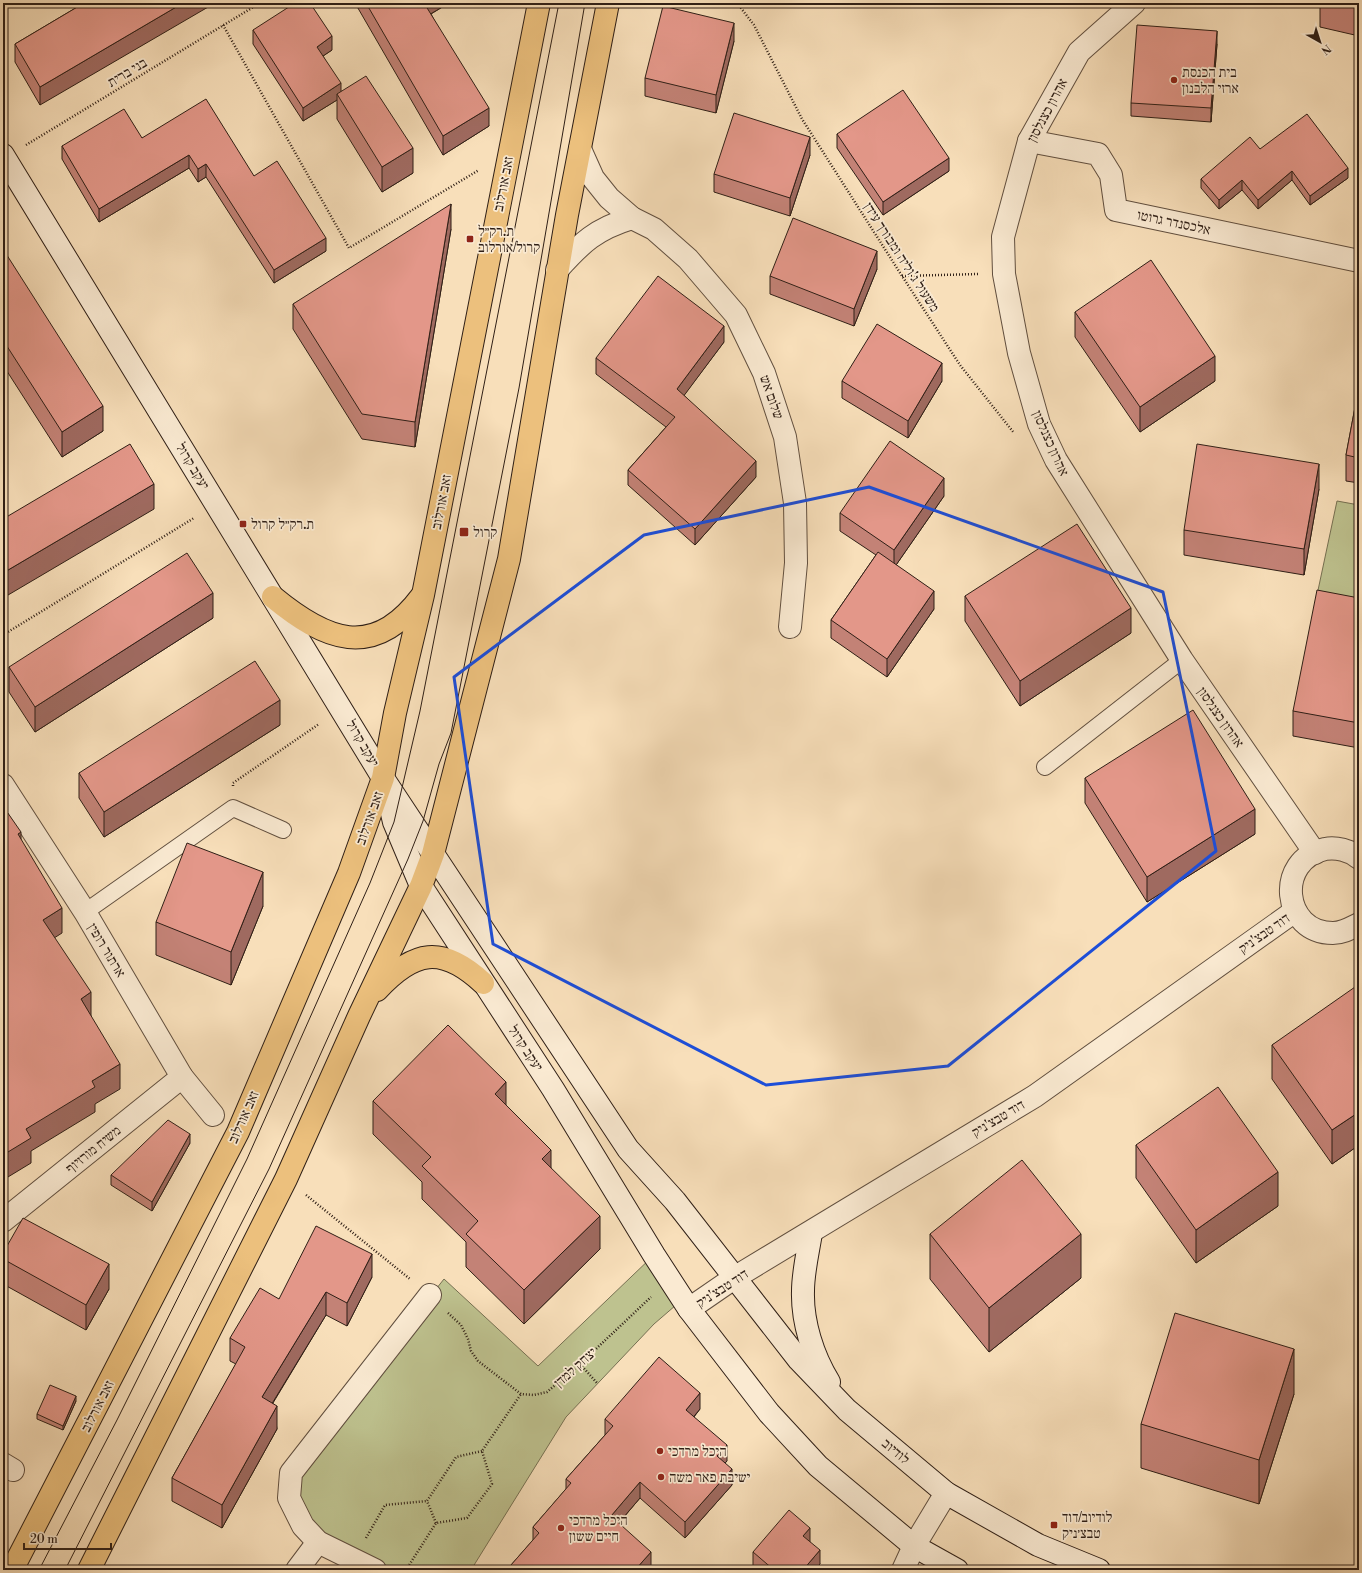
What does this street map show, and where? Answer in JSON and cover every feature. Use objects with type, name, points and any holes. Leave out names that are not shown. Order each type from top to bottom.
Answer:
[{"type":"main road","name":"זאב אורלוב","points":[[12,1570],[238,1132],[349,873],[383,778],[395,713],[423,595],[539,3]]},
{"type":"main road","points":[[89,1570],[286,1179],[359,1016],[420,886],[433,854],[509,559],[558,270],[608,3]]},
{"type":"main road","points":[[273,596],[311,625],[339,636],[379,633],[404,618],[423,595]]},
{"type":"main road","points":[[359,1016],[372,995],[392,974],[420,958],[435,957],[458,963],[483,983]]},
{"type":"street","name":"אהרון כצנלסון","points":[[1134,3],[1079,52],[1029,141],[1003,236],[1004,274],[1019,353],[1042,432],[1079,500],[1182,660],[1315,853]]},
{"type":"street","name":"אלכסנדר גרוטו","points":[[1029,141],[1098,154],[1111,175],[1116,210],[1359,261]]},
{"type":"street","name":"שלום אש","points":[[580,149],[594,178],[609,198],[632,218],[654,229],[688,259],[736,315],[764,372],[785,437],[795,503],[796,563],[790,627]]},
{"type":"street","name":"יעקב קרול","points":[[4,157],[342,708],[383,778],[628,1149],[675,1201],[734,1278]]},
{"type":"street","points":[[558,270],[578,246],[595,233],[615,223],[632,218]]},
{"type":"street","name":"יעקב קרול","points":[[383,778],[394,822],[420,886],[553,1089],[689,1309]]},
{"type":"street","name":"ארתור רופין","points":[[3,785],[85,912],[182,1077],[213,1115]]},
{"type":"street","points":[[1358,926],[1333,933],[1314,929],[1302,921],[1295,911],[1290,898],[1291,884],[1296,870],[1305,858],[1329,848],[1344,850],[1359,858]]},
{"type":"street","name":"דוד טבצ'ניק","points":[[689,1309],[734,1278],[811,1233],[1035,1096],[1295,911]]},
{"type":"street","name":"משיח מורזיוף","points":[[3,1221],[182,1077]]},
{"type":"street","points":[[811,1233],[803,1291],[806,1326],[819,1366],[847,1410]]},
{"type":"street","name":"לודיוב","points":[[734,1278],[799,1360],[847,1410],[946,1493],[1038,1545],[1099,1570]]},
{"type":"street","points":[[375,1570],[318,1542],[303,1526],[289,1498],[290,1473],[430,1295]]},
{"type":"street","points":[[689,1309],[769,1413],[818,1466],[914,1546],[957,1570]]},
{"type":"street","points":[[903,1570],[914,1546],[946,1493]]},
{"type":"street","points":[[297,1570],[318,1542]]},
{"type":"lane","points":[[1045,767],[1182,660]]},
{"type":"lane","points":[[85,912],[234,808],[283,830]]},
{"type":"path","name":"בני ברית","points":[[4,157],[260,3]]},
{"type":"path","name":"משעול ג'וליה ומבורך עידן","points":[[737,3],[754,25],[802,118],[902,276],[960,365],[1018,440]]},
{"type":"path","points":[[223,25],[349,248],[510,152]]},
{"type":"path","points":[[902,276],[1004,274]]},
{"type":"path","points":[[3,634],[217,505]]},
{"type":"path","points":[[234,808],[233,783],[342,708]]},
{"type":"path","points":[[286,1179],[430,1295],[461,1325],[468,1339],[471,1351],[478,1361],[521,1394],[482,1451],[456,1457],[427,1501]]},
{"type":"path","name":"יצחק למדן","points":[[521,1394],[534,1395],[547,1392],[580,1364],[670,1279]]},
{"type":"path","points":[[580,1364],[597,1383]]},
{"type":"path","points":[[406,1570],[436,1523],[468,1518],[492,1484],[482,1451]]},
{"type":"path","points":[[427,1501],[436,1523]]},
{"type":"path","points":[[354,1559],[385,1505],[427,1501]]},
{"type":"highlighted area","points":[[869,487],[1163,592],[1216,851],[948,1066],[766,1085],[493,944],[454,677],[644,535]]},
{"type":"green space","points":[[1337,501],[1359,505],[1359,603],[1317,595]]},
{"type":"green space","points":[[654,1255],[683,1299],[654,1324],[566,1417],[471,1570],[375,1570],[318,1542],[291,1473],[444,1279],[538,1366]]},
{"type":"building","points":[[84,3],[183,3],[40,87],[15,44]]},
{"type":"building","points":[[295,3],[310,3],[332,36],[317,47],[341,83],[303,108],[253,30]]},
{"type":"building","points":[[366,3],[424,3],[489,108],[443,136]]},
{"type":"building","points":[[663,6],[734,23],[716,95],[645,78]]},
{"type":"building","name":"בית הכנסת ארזי הלבנון","points":[[1137,25],[1217,31],[1211,108],[1131,103]]},
{"type":"building","points":[[366,76],[413,148],[382,167],[337,94]]},
{"type":"building","points":[[903,90],[949,158],[883,202],[837,134]]},
{"type":"building","points":[[206,99],[254,176],[277,161],[326,238],[274,270],[206,164],[198,169],[189,155],[99,209],[62,146],[124,109],[142,138]]},
{"type":"building","points":[[734,113],[810,137],[790,198],[714,174]]},
{"type":"building","points":[[1307,114],[1348,168],[1310,196],[1292,171],[1258,200],[1242,180],[1219,200],[1201,179],[1250,137],[1260,149]]},
{"type":"building","points":[[451,204],[415,422],[362,414],[293,304]]},
{"type":"building","points":[[793,218],[877,251],[854,309],[770,276]]},
{"type":"building","points":[[3,249],[103,406],[62,432],[3,340]]},
{"type":"building","points":[[1151,260],[1215,356],[1140,407],[1075,312]]},
{"type":"building","points":[[658,276],[724,326],[677,389],[756,461],[695,529],[628,470],[675,417],[596,358]]},
{"type":"building","points":[[877,324],[942,363],[908,421],[842,381]]},
{"type":"building","points":[[1359,386],[1359,458],[1346,455]]},
{"type":"building","points":[[890,441],[944,478],[894,550],[840,513]]},
{"type":"building","points":[[130,444],[154,484],[3,573],[3,519]]},
{"type":"building","points":[[1197,444],[1319,464],[1304,549],[1184,530]]},
{"type":"building","points":[[1077,524],[1131,608],[1020,681],[965,596]]},
{"type":"building","points":[[878,552],[934,591],[887,659],[831,620]]},
{"type":"building","points":[[187,553],[213,593],[35,707],[9,667]]},
{"type":"building","points":[[1317,590],[1359,598],[1359,723],[1293,711]]},
{"type":"building","points":[[255,661],[280,700],[104,812],[79,773]]},
{"type":"building","points":[[1193,710],[1255,809],[1147,877],[1085,778]]},
{"type":"building","points":[[3,806],[21,832],[18,834],[62,908],[43,920],[91,992],[81,999],[120,1064],[92,1081],[95,1087],[26,1129],[31,1138],[3,1155]]},
{"type":"building","points":[[187,843],[263,872],[231,952],[156,922]]},
{"type":"building","points":[[1355,987],[1359,994],[1359,1112],[1332,1130],[1272,1045]]},
{"type":"building","points":[[448,1025],[506,1082],[495,1094],[551,1150],[542,1159],[600,1216],[524,1290],[466,1234],[478,1221],[422,1166],[431,1157],[373,1101]]},
{"type":"building","points":[[1218,1087],[1278,1172],[1196,1230],[1136,1145]]},
{"type":"building","points":[[168,1120],[190,1134],[152,1202],[111,1175]]},
{"type":"building","points":[[1022,1160],[1081,1234],[989,1308],[930,1234]]},
{"type":"building","points":[[23,1218],[109,1264],[86,1305],[3,1259],[3,1253]]},
{"type":"building","points":[[316,1226],[372,1254],[347,1303],[326,1292],[262,1397],[277,1406],[222,1505],[172,1478],[245,1347],[230,1338],[260,1288],[279,1299]]},
{"type":"building","points":[[1175,1313],[1294,1349],[1259,1460],[1141,1424]]},
{"type":"building","name":"היכל מרדכי","points":[[659,1357],[700,1393],[686,1410],[727,1445],[717,1456],[732,1469],[685,1522],[640,1482],[611,1516],[651,1552],[635,1570],[517,1570],[511,1565],[539,1533],[533,1527],[571,1483],[566,1479],[613,1426],[605,1419]]},
{"type":"building","points":[[50,1385],[76,1396],[63,1426],[37,1414]]},
{"type":"building","points":[[789,1510],[810,1528],[803,1536],[820,1550],[803,1570],[774,1570],[753,1552]]},
{"type":"tram line","points":[[39,1570],[117,1420],[247,1159],[370,883],[394,822],[420,711],[559,3]]},
{"type":"tram line","points":[[65,1570],[269,1169],[408,859],[423,821],[439,764],[451,733],[519,388],[585,3]]},
{"type":"place","name":"בית הכנסת ארזי הלבנון","points":[[1174,80]]},
{"type":"place","name":"ת.רק״ל קרול/אורלוב","points":[[470,239]]},
{"type":"place","name":"ת.רק״ל קרול","points":[[243,524]]},
{"type":"place","name":"קרול","points":[[464,532]]},
{"type":"place","name":"היכל מרדכי","points":[[660,1451]]},
{"type":"place","name":"ישיבת פאר משה","points":[[661,1477]]},
{"type":"place","name":"לודיוב/דוד טבצ׳ניק","points":[[1054,1525]]},
{"type":"place","name":"היכל מרדכי חיים ששון","points":[[561,1528]]}]
